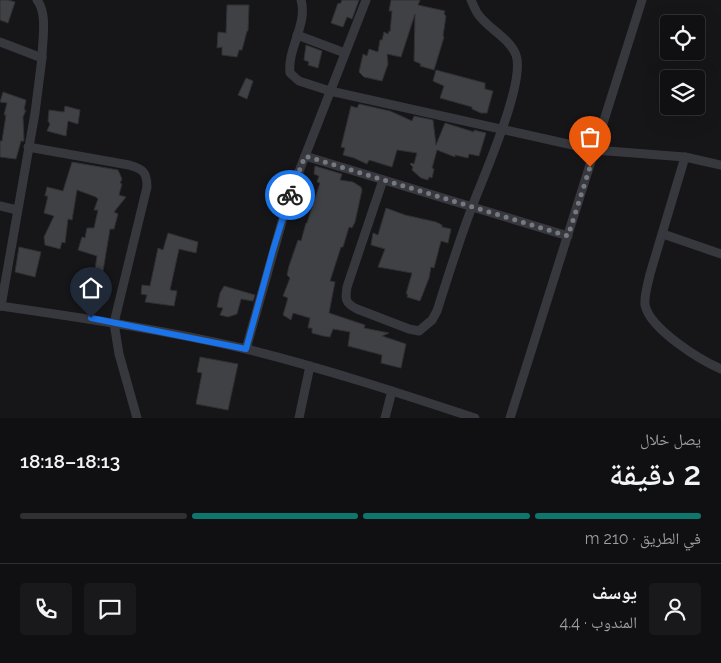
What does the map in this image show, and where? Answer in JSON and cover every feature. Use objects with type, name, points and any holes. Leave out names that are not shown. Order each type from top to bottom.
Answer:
[{"type":"street","points":[[37,0],[42,9],[43,17],[42,58],[35,112],[0,306],[114,322],[246,349],[310,366],[475,418]]},
{"type":"street","points":[[301,0],[303,7],[289,63],[290,73],[299,81],[330,91],[595,150],[685,156],[721,165]]},
{"type":"street","points":[[246,349],[289,197],[366,0]]},
{"type":"street","points":[[383,180],[345,298],[349,305],[409,329],[419,331],[432,320],[437,311],[472,206],[502,128],[516,81],[518,67],[516,55],[509,45],[478,15],[471,0]]},
{"type":"street","points":[[510,418],[642,0]]},
{"type":"street","points":[[297,35],[345,54]]},
{"type":"street","points":[[0,42],[42,58]]},
{"type":"street","points":[[28,147],[137,167],[147,177],[147,186],[114,322],[119,354],[137,418]]},
{"type":"street","points":[[305,156],[568,236]]},
{"type":"street","points":[[685,156],[646,292],[646,307],[654,321],[682,347],[721,369]]},
{"type":"street","points":[[0,206],[17,210]]},
{"type":"street","points":[[663,234],[721,254]]},
{"type":"street","points":[[299,418],[310,366]]},
{"type":"street","points":[[386,418],[392,391]]},
{"type":"building","points":[[0,0],[15,2],[8,23],[0,20]]},
{"type":"building","points":[[342,0],[359,0],[352,19],[347,17],[343,27],[331,23],[338,3],[340,4]]},
{"type":"building","points":[[391,0],[420,0],[418,5],[445,11],[444,37],[434,70],[420,66],[421,64],[414,61],[415,14],[401,57],[387,54],[388,64],[382,81],[364,77],[359,72],[363,54],[367,56],[369,49],[378,52],[380,40],[382,40],[384,32],[388,34],[390,32],[392,11],[389,11]]},
{"type":"building","points":[[227,5],[249,5],[248,31],[242,50],[239,50],[237,57],[222,55],[222,47],[217,48],[218,32],[226,33]]},
{"type":"building","points":[[306,45],[322,51],[318,68],[308,65],[309,62],[304,60]]},
{"type":"building","points":[[436,70],[485,83],[485,89],[493,91],[487,113],[481,113],[472,109],[472,107],[440,98],[444,86],[433,81]]},
{"type":"building","points":[[246,78],[253,81],[247,99],[238,95]]},
{"type":"building","points":[[3,92],[26,100],[24,110],[26,110],[23,117],[24,141],[21,141],[16,159],[0,157],[0,141],[2,141],[7,103],[0,102]]},
{"type":"building","points":[[359,104],[390,111],[412,121],[414,116],[433,120],[436,145],[445,123],[474,132],[474,130],[486,133],[479,156],[469,154],[468,158],[455,155],[455,157],[437,150],[432,168],[434,169],[432,178],[429,177],[428,180],[421,178],[412,170],[413,167],[410,164],[414,164],[417,153],[397,150],[392,167],[369,160],[367,164],[343,155],[345,148],[341,147],[351,106],[357,108]]},
{"type":"building","points":[[65,106],[80,110],[78,124],[68,121],[66,136],[47,131],[50,124],[48,121],[49,110],[64,112]]},
{"type":"building","points":[[72,162],[118,170],[122,179],[119,195],[126,197],[114,212],[118,214],[114,229],[110,229],[103,271],[95,269],[97,256],[78,250],[82,237],[85,238],[87,228],[94,228],[98,210],[94,210],[98,199],[96,197],[77,190],[72,220],[68,219],[65,243],[62,242],[60,249],[45,245],[44,237],[54,216],[44,213],[48,196],[45,196],[47,187],[63,191]]},
{"type":"building","points":[[315,166],[342,174],[340,180],[353,182],[361,187],[362,190],[355,222],[352,228],[349,227],[330,281],[335,282],[329,313],[365,325],[364,328],[389,333],[382,336],[406,344],[401,368],[381,363],[382,355],[348,346],[350,332],[333,329],[330,337],[323,336],[312,333],[312,328],[308,328],[310,318],[293,313],[291,320],[283,315],[288,298],[283,296],[290,278],[287,275],[289,266],[298,240],[301,241],[320,183],[317,182],[319,176],[314,174]]},
{"type":"building","points":[[386,208],[405,215],[436,222],[442,225],[442,227],[451,229],[448,243],[441,241],[434,268],[431,267],[420,301],[407,297],[408,294],[406,294],[412,273],[378,267],[385,249],[371,245],[373,233],[378,235]]},
{"type":"building","points":[[168,233],[198,242],[196,253],[179,249],[170,290],[177,291],[174,306],[145,302],[147,295],[141,294],[142,285],[150,286],[158,248],[163,250]]},
{"type":"building","points":[[19,247],[41,252],[35,277],[15,272]]},
{"type":"building","points":[[224,286],[255,295],[253,301],[241,299],[237,314],[228,317],[220,315],[223,308],[217,307],[220,293]]},
{"type":"building","points":[[200,357],[238,364],[228,410],[196,404],[202,373],[197,372]]},
{"type":"way so far","points":[[290,195],[305,156],[568,236],[590,167]]},
{"type":"route","points":[[91,318],[246,349],[290,195]]}]
